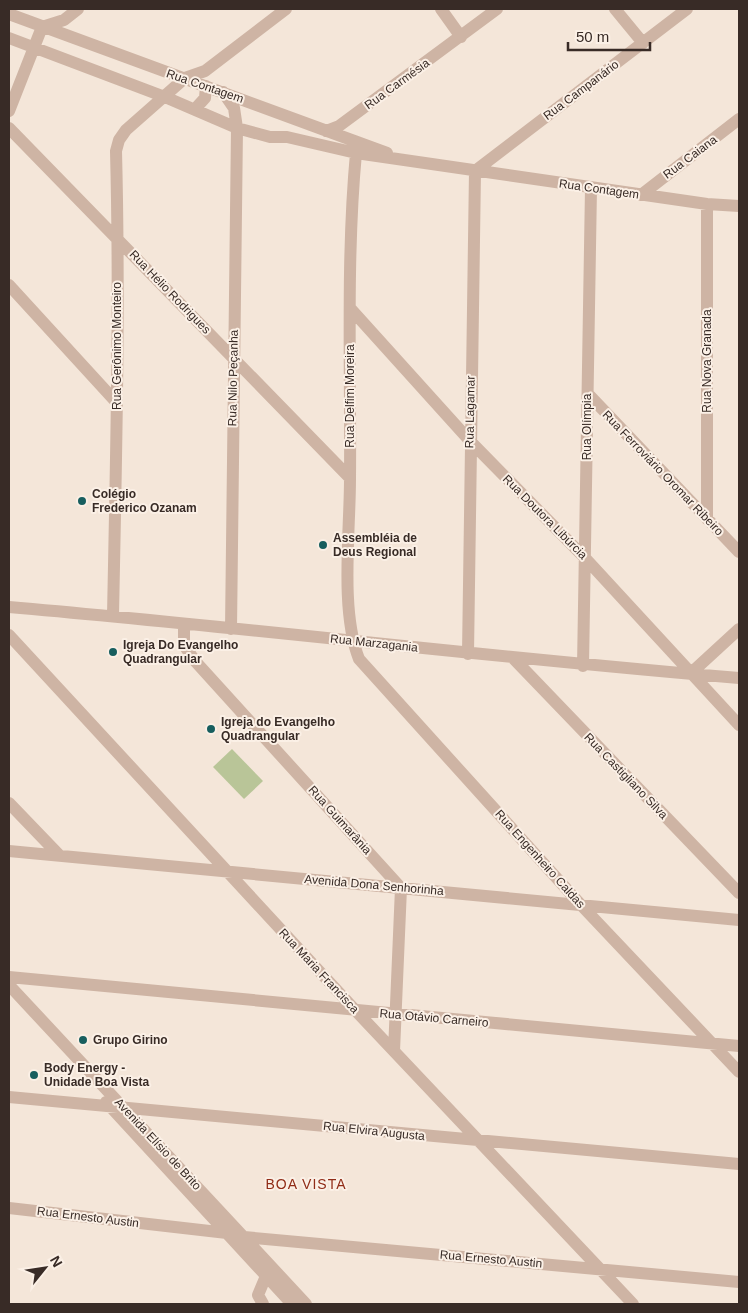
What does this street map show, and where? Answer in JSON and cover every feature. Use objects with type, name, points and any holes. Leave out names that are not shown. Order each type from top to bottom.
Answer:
[{"type":"street","points":[[9,111],[42,27],[64,20],[78,9]]},
{"type":"street","points":[[185,78],[205,72],[286,9]]},
{"type":"street","points":[[441,9],[461,36]]},
{"type":"street","name":"Rua Carmésia","points":[[287,137],[317,135],[339,126],[497,9]]},
{"type":"street","points":[[615,9],[643,43]]},
{"type":"street","name":"Rua Campanário","points":[[475,171],[687,9]]},
{"type":"street","name":"Rua Contagem","points":[[9,14],[329,130],[400,159]]},
{"type":"street","name":"Rua Contagem","points":[[9,38],[165,97],[237,128],[270,137],[287,137],[356,153],[475,171],[707,204],[739,206]]},
{"type":"street","name":"Rua Gerônimo Monteiro","points":[[113,616],[117,402],[118,239],[116,151],[119,140],[126,130],[185,78]]},
{"type":"street","points":[[195,109],[205,98],[206,86]]},
{"type":"street","name":"Rua Nilo Peçanha","points":[[223,92],[234,108],[237,128],[231,629]]},
{"type":"street","name":"Rua Caiana","points":[[640,195],[739,120]]},
{"type":"street","name":"Rua Hélio Rodrigues","points":[[9,128],[350,478]]},
{"type":"street","name":"Rua Delfim Moreira","points":[[351,640],[349,584],[350,308],[356,153]]},
{"type":"street","name":"Rua Lagamar","points":[[468,654],[475,171]]},
{"type":"street","name":"Rua Olímpia","points":[[583,666],[591,188]]},
{"type":"street","name":"Rua Nova Granada","points":[[706,519],[707,204]]},
{"type":"street","points":[[9,285],[117,402]]},
{"type":"street","name":"Rua Doutora Libúrcia","points":[[350,308],[470,441],[586,558],[690,674],[739,725]]},
{"type":"street","name":"Rua Ferroviário Oromar Ribeiro","points":[[588,394],[739,552]]},
{"type":"street","name":"Rua Marzagania","points":[[9,607],[351,640],[583,666],[739,678]]},
{"type":"street","name":"Rua Guimarânia","points":[[184,624],[184,645],[194,661],[402,888]]},
{"type":"street","points":[[690,674],[739,629]]},
{"type":"street","name":"Rua Maria Francisca","points":[[9,635],[356,1011],[633,1304]]},
{"type":"street","name":"Rua Engenheiro Caldas","points":[[351,640],[358,659],[374,678],[581,905],[739,1072]]},
{"type":"street","name":"Rua Castigliano Silva","points":[[514,658],[739,893]]},
{"type":"street","points":[[9,803],[59,856]]},
{"type":"street","name":"Avenida Dona Senhorinha","points":[[9,851],[739,920]]},
{"type":"street","points":[[394,1051],[402,888]]},
{"type":"street","name":"Rua Otávio Carneiro","points":[[9,977],[739,1046]]},
{"type":"street","name":"Avenida Elísio de Brito","points":[[9,985],[227,1233],[292,1304]]},
{"type":"street","name":"Avenida Elísio de Brito","points":[[9,996],[244,1237],[306,1304]]},
{"type":"street","name":"Rua Elvira Augusta","points":[[9,1096],[481,1142],[739,1164]]},
{"type":"street","name":"Rua Ernesto Austin","points":[[9,1208],[227,1233]]},
{"type":"street","name":"Rua Ernesto Austin","points":[[244,1237],[739,1282]]},
{"type":"street","points":[[263,1304],[258,1295],[266,1276]]},
{"type":"green space","points":[[232,749],[263,781],[244,799],[213,767]]},
{"type":"place","name":"Colégio Frederico Ozanam","points":[[82,501]]},
{"type":"place","name":"Assembléia de Deus Regional","points":[[323,545]]},
{"type":"place","name":"Igreja Do Evangelho Quadrangular","points":[[113,652]]},
{"type":"place","name":"Igreja do Evangelho Quadrangular","points":[[211,729]]},
{"type":"place","name":"Grupo Girino","points":[[83,1040]]},
{"type":"place","name":"Body Energy - Unidade Boa Vista","points":[[34,1075]]},
{"type":"district","name":"BOA VISTA","points":[[306,1184]]}]
